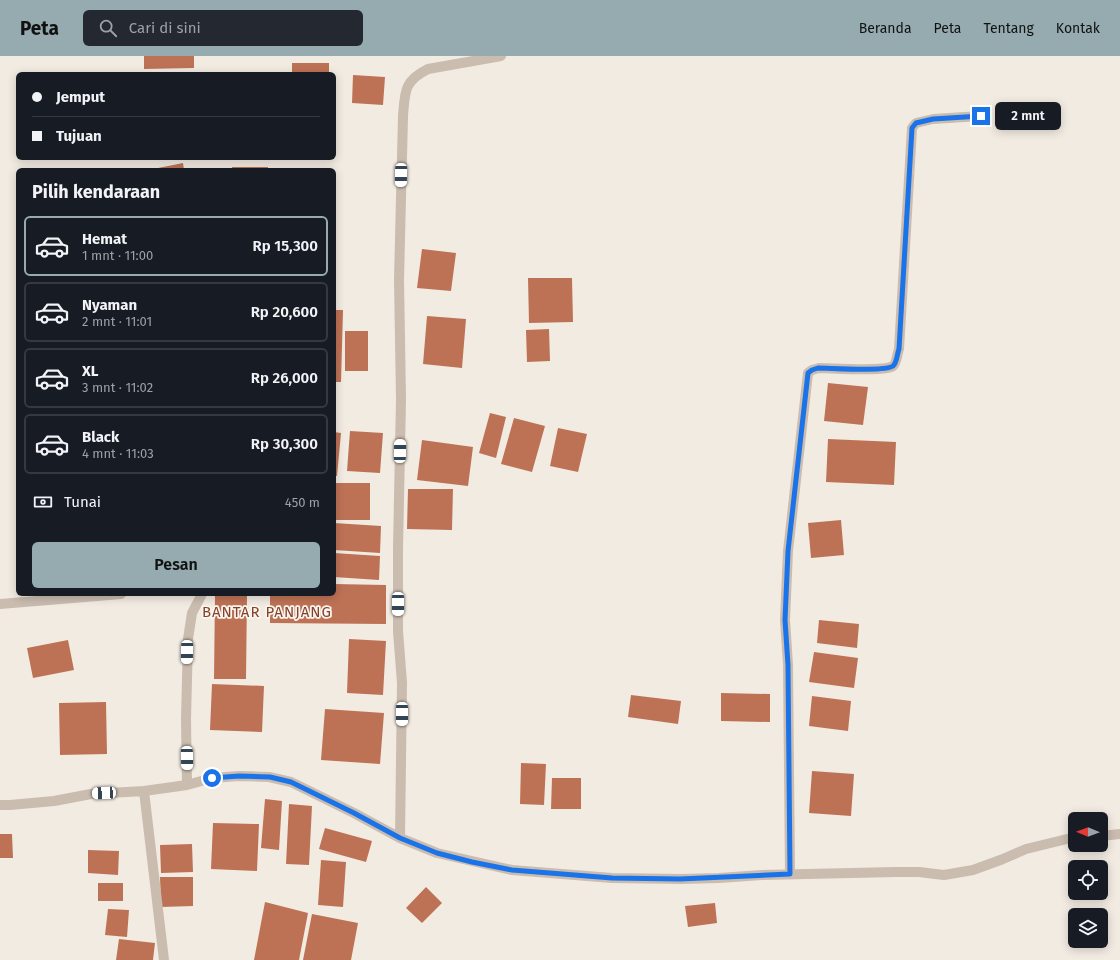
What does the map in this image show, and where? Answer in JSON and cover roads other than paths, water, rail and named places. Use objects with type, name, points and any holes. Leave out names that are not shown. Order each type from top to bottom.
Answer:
[{"type":"street","points":[[400,838],[402,683],[398,631],[401,399],[399,280],[404,98],[410,81],[428,69],[501,56]]},
{"type":"street","points":[[790,874],[788,665],[785,620],[788,551],[808,373],[818,368],[866,369],[891,367],[895,364],[899,349],[912,128],[916,123],[933,119],[981,116]]},
{"type":"street","points":[[0,604],[97,596]]},
{"type":"street","points":[[187,785],[186,719],[188,639],[192,613],[199,596]]},
{"type":"street","points":[[0,805],[54,801],[91,794],[144,791],[187,785],[212,778],[239,776],[270,777],[291,782],[354,813],[400,838],[437,853],[512,870],[612,878],[673,879],[790,874],[896,872],[918,872],[944,875],[973,870],[1003,860],[1026,849],[1068,840]]},
{"type":"street","points":[[144,791],[164,960]]},
{"type":"street","points":[[1108,835],[1120,834]]},
{"type":"district","name":"BANTAR PANJANG","points":[[267,612]]}]
